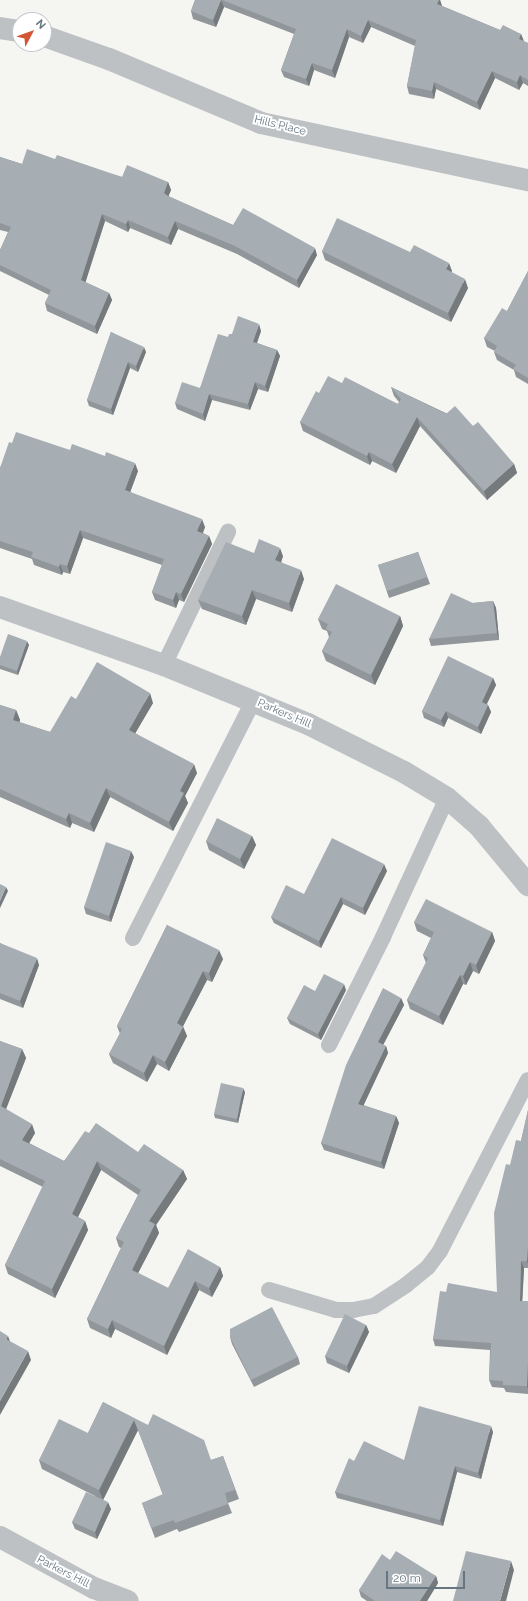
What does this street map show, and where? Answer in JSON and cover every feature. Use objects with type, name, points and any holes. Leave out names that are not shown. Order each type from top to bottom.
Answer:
[{"type":"street","points":[[0,28],[12,30]]},
{"type":"street","name":"Hills Place","points":[[52,39],[109,59],[261,123],[528,180]]},
{"type":"street","name":"Parkers Hill","points":[[0,607],[164,665],[253,701],[308,724],[404,772],[448,798],[478,826],[528,885]]},
{"type":"street","name":"Parkers Hill","points":[[0,1537],[94,1588],[128,1601]]},
{"type":"lane","points":[[164,665],[228,532]]},
{"type":"lane","points":[[133,938],[253,701]]},
{"type":"lane","points":[[329,1045],[383,937],[448,798]]},
{"type":"lane","points":[[269,1290],[336,1310],[353,1310],[374,1306],[406,1285],[428,1267],[440,1251],[528,1080]]},
{"type":"building","points":[[195,0],[221,0],[213,20],[191,11]]},
{"type":"building","points":[[222,0],[439,0],[437,4],[500,30],[503,25],[521,34],[519,39],[528,43],[528,80],[520,75],[517,82],[492,71],[477,102],[434,82],[432,91],[407,86],[416,40],[368,20],[361,36],[347,29],[332,70],[312,63],[306,79],[281,70],[296,29]]},
{"type":"building","points":[[27,149],[55,159],[57,155],[122,177],[127,165],[168,182],[164,193],[168,196],[233,225],[243,208],[315,248],[297,280],[235,246],[175,221],[168,237],[128,220],[126,224],[102,214],[81,280],[109,293],[95,326],[45,303],[51,290],[0,265],[0,250],[11,227],[0,223],[0,157],[22,164]]},
{"type":"building","points":[[337,218],[410,252],[414,245],[449,263],[446,269],[465,279],[448,313],[322,251]]},
{"type":"building","points":[[528,271],[528,378],[513,369],[516,365],[494,352],[497,346],[484,338],[502,308],[507,311]]},
{"type":"building","points":[[238,316],[259,324],[253,342],[277,350],[265,386],[255,382],[248,404],[209,394],[203,414],[175,403],[182,382],[200,388],[218,334],[228,337],[229,334],[232,334]]},
{"type":"building","points":[[111,332],[144,347],[136,366],[128,362],[111,409],[87,400]]},
{"type":"building","points":[[328,376],[342,383],[345,377],[398,404],[401,399],[391,387],[446,414],[455,406],[473,426],[478,422],[514,464],[484,491],[417,417],[392,464],[369,452],[367,456],[300,422],[316,391],[319,393]]},
{"type":"building","points":[[16,432],[70,450],[72,444],[105,456],[106,452],[135,463],[125,490],[202,519],[197,531],[209,536],[181,594],[176,592],[173,600],[152,592],[164,559],[80,530],[67,566],[60,564],[59,567],[31,557],[33,552],[0,541],[0,468],[9,442],[12,443]]},
{"type":"building","points":[[259,539],[280,548],[275,560],[301,570],[289,603],[252,590],[242,616],[198,600],[226,542],[254,553]]},
{"type":"building","points":[[418,552],[427,577],[387,591],[378,565]]},
{"type":"building","points":[[336,584],[400,616],[371,675],[322,651],[332,632],[326,629],[328,624],[318,619]]},
{"type":"building","points":[[451,593],[473,603],[493,601],[497,633],[429,639]]},
{"type":"building","points":[[8,634],[27,641],[17,671],[0,665],[0,657]]},
{"type":"building","points":[[448,656],[493,678],[482,702],[488,705],[478,727],[446,711],[441,720],[422,711]]},
{"type":"building","points":[[97,662],[150,693],[129,730],[194,764],[180,791],[184,793],[169,822],[106,788],[90,823],[69,813],[66,819],[0,789],[0,705],[16,710],[13,720],[50,732],[71,696],[76,699]]},
{"type":"building","points":[[217,818],[252,836],[240,859],[206,841]]},
{"type":"building","points":[[332,838],[384,864],[363,908],[341,897],[319,941],[271,917],[286,885],[304,894]]},
{"type":"building","points":[[106,842],[131,851],[109,916],[84,907]]},
{"type":"building","points":[[0,884],[6,887],[0,901]]},
{"type":"building","points":[[426,899],[492,932],[476,965],[470,962],[463,976],[460,975],[439,1016],[407,1000],[428,958],[423,955],[434,932],[414,922]]},
{"type":"building","points":[[167,925],[219,950],[209,973],[203,971],[177,1023],[183,1027],[165,1062],[153,1055],[144,1073],[109,1054],[122,1029],[117,1026]]},
{"type":"building","points":[[0,943],[37,958],[20,1001],[0,993]]},
{"type":"building","points":[[324,974],[344,984],[318,1034],[287,1018],[304,985],[315,991]]},
{"type":"building","points":[[383,988],[401,998],[378,1042],[386,1046],[358,1104],[396,1116],[381,1162],[321,1143],[346,1065]]},
{"type":"building","points":[[0,1041],[22,1049],[1,1106],[32,1124],[22,1140],[64,1161],[85,1131],[89,1133],[96,1123],[138,1152],[144,1144],[183,1170],[149,1221],[155,1224],[132,1270],[168,1288],[188,1249],[220,1267],[209,1288],[195,1281],[164,1346],[112,1320],[108,1329],[87,1319],[124,1242],[116,1238],[141,1190],[97,1161],[72,1214],[85,1221],[52,1289],[5,1265],[45,1181],[0,1159]]},
{"type":"building","points":[[221,1083],[243,1088],[237,1119],[214,1114]]},
{"type":"building","points":[[528,1110],[528,1245],[527,1261],[521,1261],[520,1301],[528,1301],[527,1386],[503,1385],[503,1381],[489,1380],[491,1343],[433,1339],[440,1291],[446,1292],[448,1283],[497,1292],[494,1213],[506,1164],[510,1165],[516,1140],[521,1141]]},
{"type":"building","points":[[272,1307],[298,1357],[251,1380],[230,1337],[230,1329]]},
{"type":"building","points":[[345,1314],[366,1325],[347,1366],[325,1356]]},
{"type":"building","points":[[0,1331],[8,1336],[6,1339],[28,1351],[0,1401]]},
{"type":"building","points":[[103,1402],[148,1425],[153,1414],[204,1440],[211,1460],[223,1456],[235,1490],[225,1493],[228,1504],[175,1523],[174,1520],[151,1528],[142,1503],[163,1494],[134,1420],[99,1490],[39,1460],[59,1419],[88,1433]]},
{"type":"building","points":[[419,1406],[491,1426],[478,1473],[455,1466],[440,1520],[335,1492],[349,1458],[354,1461],[364,1441],[404,1460]]},
{"type":"building","points":[[86,1492],[108,1502],[95,1532],[72,1522]]},
{"type":"building","points":[[396,1551],[436,1576],[420,1601],[375,1601],[359,1590],[382,1554],[390,1560]]},
{"type":"building","points":[[466,1551],[511,1561],[500,1601],[453,1601]]}]
